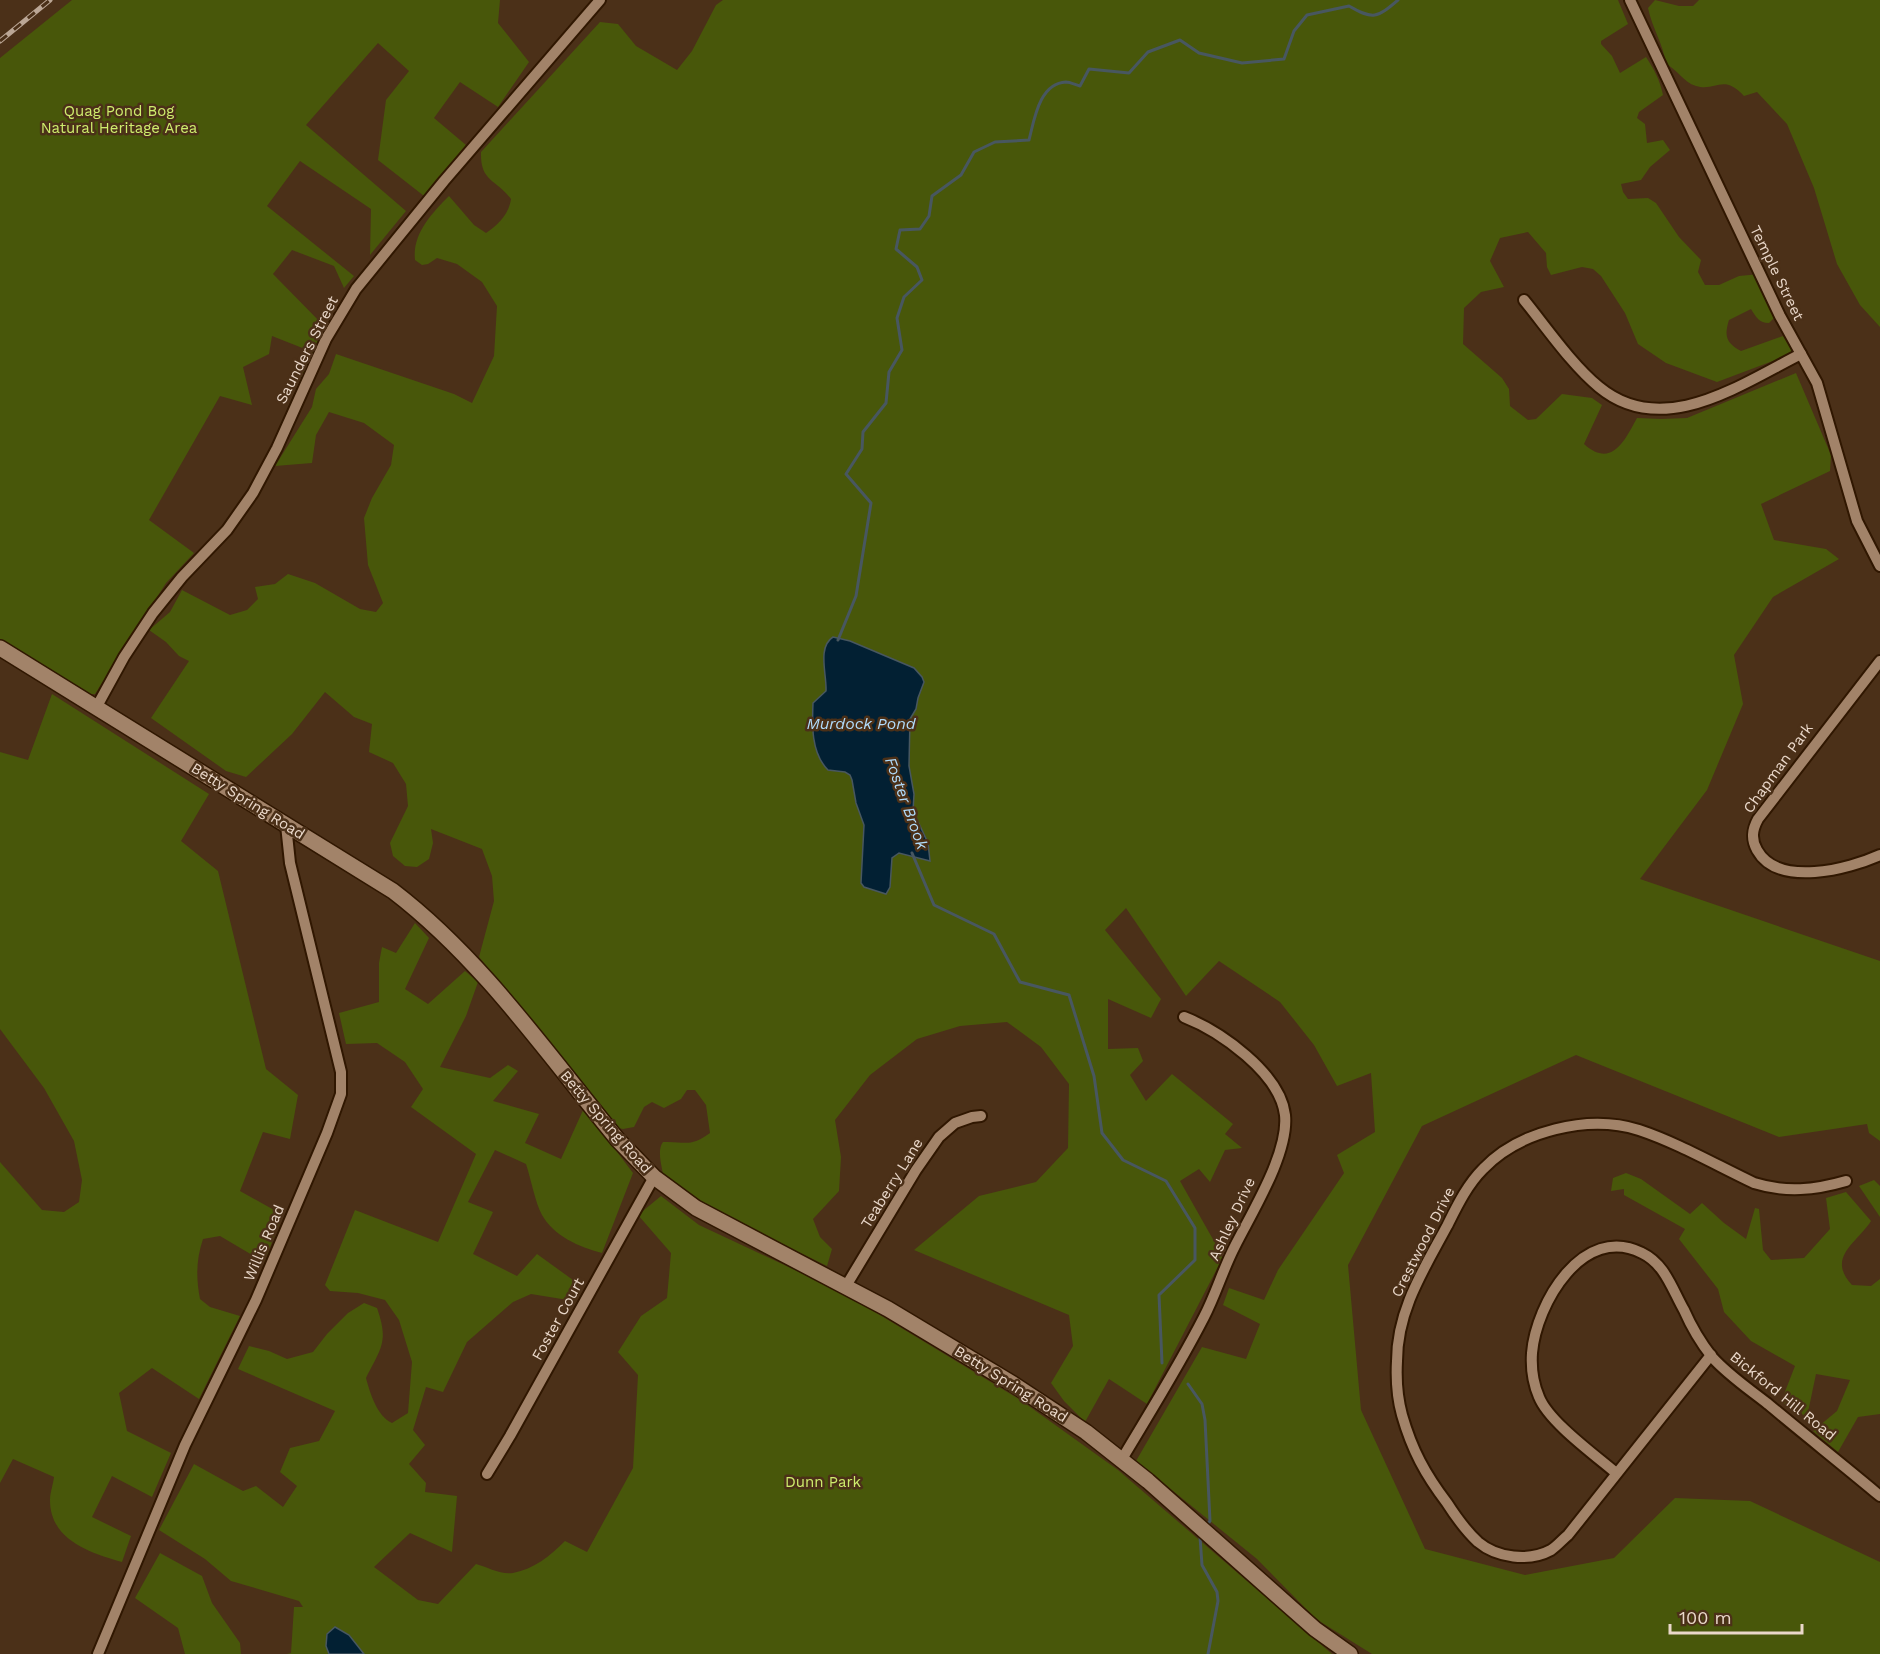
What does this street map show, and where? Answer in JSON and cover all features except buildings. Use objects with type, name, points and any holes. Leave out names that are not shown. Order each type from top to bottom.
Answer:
[{"type":"street","name":"Saunders Street","points":[[96,708],[124,657],[153,613],[182,577],[223,535],[253,494],[277,448],[326,339],[356,289],[509,104],[600,0]]},
{"type":"street","name":"Temple Street","points":[[1629,0],[1780,316],[1822,396],[1857,522],[1880,566]]},
{"type":"street","points":[[1524,300],[1598,386],[1620,400],[1645,407],[1673,408],[1701,403],[1801,354]]},
{"type":"street","name":"Betty Spring Road","points":[[0,648],[393,891],[444,933],[481,972],[613,1134],[654,1177],[684,1201],[846,1286],[1029,1394],[1086,1432],[1122,1459],[1323,1636],[1350,1654]]},
{"type":"street","name":"Chapman Park","points":[[1880,661],[1758,819],[1753,834],[1756,847],[1763,858],[1774,867],[1791,872],[1810,872],[1850,865],[1880,855]]},
{"type":"street","name":"Willis Road","points":[[98,1654],[185,1445],[256,1300],[327,1133],[341,1094],[341,1072],[290,863],[286,825]]},
{"type":"street","name":"Ashley Drive","points":[[1122,1459],[1180,1363],[1206,1313],[1233,1249],[1273,1167],[1285,1124],[1282,1103],[1271,1083],[1253,1062],[1211,1029],[1184,1017]]},
{"type":"street","name":"Teaberry Lane","points":[[846,1286],[916,1170],[939,1137],[955,1123],[981,1116]]},
{"type":"street","name":"Crestwood Drive","points":[[1711,1355],[1616,1473],[1587,1513],[1557,1545],[1544,1553],[1520,1557],[1495,1552],[1478,1541],[1459,1521],[1425,1473],[1401,1412],[1397,1379],[1398,1340],[1412,1290],[1465,1191],[1495,1157],[1518,1142],[1542,1133],[1588,1125],[1614,1126],[1640,1131],[1754,1183],[1778,1190],[1820,1188],[1846,1180]]},
{"type":"street","name":"Foster Court","points":[[487,1473],[510,1436],[654,1177]]},
{"type":"street","name":"Bickford Hill Road","points":[[1616,1473],[1548,1413],[1540,1401],[1534,1382],[1532,1355],[1537,1329],[1548,1303],[1568,1271],[1584,1257],[1602,1248],[1620,1247],[1643,1253],[1656,1262],[1666,1275],[1688,1318],[1711,1355],[1726,1370],[1880,1496]]},
{"type":"green space","name":"Quag Pond Bog Natural Heritage Area","points":[[72,0],[500,0],[498,23],[529,62],[498,107],[460,82],[434,118],[466,145],[424,196],[378,160],[386,100],[409,71],[378,43],[306,125],[406,211],[370,255],[371,209],[300,161],[267,206],[354,276],[344,288],[334,266],[292,250],[273,274],[325,327],[302,377],[296,375],[305,349],[272,336],[269,354],[243,367],[252,405],[220,396],[149,520],[194,553],[166,583],[95,694],[79,690],[0,643],[0,58]]},
{"type":"green space","points":[[723,0],[1618,0],[1628,24],[1601,41],[1601,44],[1612,56],[1620,73],[1646,57],[1663,95],[1639,112],[1637,118],[1645,124],[1647,143],[1663,140],[1670,150],[1650,167],[1641,180],[1621,184],[1623,192],[1628,199],[1648,198],[1656,203],[1679,237],[1701,260],[1698,272],[1705,285],[1719,285],[1739,276],[1760,274],[1775,317],[1769,323],[1760,321],[1751,309],[1729,320],[1727,335],[1732,345],[1741,351],[1783,336],[1794,353],[1717,382],[1666,363],[1638,344],[1625,313],[1601,276],[1593,269],[1582,267],[1551,275],[1547,267],[1546,253],[1528,232],[1500,238],[1490,261],[1504,287],[1481,292],[1464,308],[1463,344],[1502,378],[1509,389],[1510,406],[1528,420],[1536,419],[1562,394],[1592,398],[1602,405],[1584,444],[1602,454],[1616,449],[1628,435],[1637,418],[1687,418],[1796,373],[1831,455],[1830,471],[1761,504],[1774,540],[1826,549],[1839,559],[1773,597],[1734,655],[1743,704],[1707,790],[1640,879],[1880,961],[1880,1141],[1869,1133],[1867,1124],[1779,1137],[1576,1055],[1422,1126],[1348,1265],[1361,1410],[1425,1549],[1525,1575],[1614,1558],[1675,1498],[1750,1501],[1880,1562],[1880,1654],[1372,1654],[1316,1619],[1257,1559],[1136,1461],[1202,1347],[1246,1359],[1260,1324],[1223,1305],[1229,1288],[1264,1300],[1278,1270],[1344,1173],[1337,1155],[1375,1132],[1371,1073],[1337,1086],[1314,1045],[1280,1002],[1219,961],[1186,996],[1126,908],[1105,930],[1161,999],[1151,1018],[1108,999],[1108,1049],[1138,1048],[1143,1061],[1130,1075],[1146,1101],[1172,1074],[1233,1124],[1225,1134],[1242,1148],[1225,1150],[1210,1182],[1199,1169],[1180,1181],[1223,1257],[1147,1404],[1109,1379],[1085,1422],[1064,1401],[1051,1383],[1073,1346],[1069,1315],[914,1250],[979,1196],[1036,1182],[1068,1148],[1069,1084],[1041,1047],[1007,1022],[960,1026],[917,1039],[870,1075],[835,1120],[841,1157],[839,1191],[813,1219],[820,1237],[832,1249],[827,1266],[746,1226],[664,1181],[660,1155],[663,1142],[687,1143],[697,1141],[710,1133],[706,1105],[695,1090],[687,1090],[681,1099],[664,1108],[652,1102],[644,1107],[634,1127],[623,1129],[614,1127],[479,957],[494,901],[492,876],[482,849],[431,829],[433,843],[429,859],[417,867],[405,866],[393,856],[390,843],[408,806],[406,784],[393,763],[369,752],[372,724],[354,717],[325,692],[292,734],[246,777],[226,771],[151,718],[189,661],[179,656],[166,642],[149,630],[170,612],[182,590],[230,615],[247,610],[258,599],[255,587],[275,584],[288,574],[315,583],[360,609],[376,612],[383,603],[368,565],[364,518],[372,498],[391,465],[394,445],[364,423],[329,412],[316,435],[312,463],[275,466],[312,407],[316,389],[329,374],[336,354],[454,394],[472,403],[494,356],[497,306],[482,282],[457,264],[437,258],[422,265],[415,260],[417,241],[424,225],[449,196],[474,225],[486,233],[502,219],[511,199],[486,175],[481,162],[481,152],[600,22],[618,24],[636,46],[677,70],[692,51],[716,5]]},
{"type":"green space","points":[[1655,0],[1679,6],[1693,6],[1699,0],[1880,0],[1880,327],[1860,305],[1837,264],[1814,188],[1787,124],[1757,92],[1744,96],[1737,89],[1725,84],[1709,87],[1696,86],[1666,64],[1648,8]]},
{"type":"green space","points":[[52,694],[209,794],[181,841],[218,871],[266,1069],[298,1095],[290,1139],[263,1132],[240,1191],[283,1215],[264,1262],[220,1236],[203,1239],[197,1269],[200,1299],[210,1307],[240,1316],[199,1399],[152,1368],[119,1393],[127,1431],[171,1453],[152,1497],[112,1476],[92,1517],[131,1536],[122,1562],[85,1549],[64,1535],[52,1514],[50,1497],[54,1477],[13,1459],[0,1483],[0,1162],[42,1210],[64,1212],[79,1202],[82,1180],[74,1141],[44,1088],[0,1029],[0,752],[28,760]]},
{"type":"green space","name":"Dunn Park","points":[[415,923],[429,938],[405,989],[428,1004],[465,971],[478,982],[466,1016],[440,1067],[490,1078],[508,1065],[518,1071],[493,1101],[539,1114],[525,1143],[561,1159],[584,1108],[633,1173],[602,1253],[576,1244],[553,1229],[542,1215],[526,1164],[495,1150],[468,1202],[493,1212],[473,1254],[517,1276],[537,1254],[573,1280],[568,1300],[531,1294],[513,1302],[467,1342],[443,1392],[426,1387],[413,1430],[425,1445],[409,1464],[426,1483],[425,1492],[457,1496],[452,1552],[410,1533],[374,1567],[418,1600],[438,1604],[476,1564],[504,1573],[521,1571],[541,1561],[565,1541],[587,1552],[633,1468],[638,1375],[618,1352],[641,1316],[667,1298],[671,1253],[638,1215],[661,1196],[699,1225],[842,1292],[1019,1399],[1118,1470],[1332,1654],[287,1654],[291,1653],[294,1607],[303,1607],[299,1601],[231,1581],[205,1559],[159,1530],[194,1464],[243,1491],[256,1486],[283,1507],[297,1486],[280,1472],[290,1448],[319,1441],[335,1411],[238,1369],[249,1346],[287,1359],[313,1352],[348,1313],[364,1303],[377,1308],[381,1320],[382,1344],[366,1378],[375,1404],[387,1420],[392,1423],[408,1413],[412,1362],[399,1320],[385,1300],[358,1293],[330,1291],[325,1285],[355,1210],[438,1242],[476,1154],[411,1107],[423,1089],[405,1062],[377,1043],[346,1044],[339,1013],[379,1002],[379,963],[382,947],[396,953]]},
{"type":"green space","points":[[1626,1173],[1641,1179],[1690,1214],[1702,1203],[1746,1239],[1755,1208],[1759,1209],[1763,1250],[1771,1260],[1804,1258],[1830,1229],[1826,1198],[1846,1192],[1871,1221],[1846,1251],[1842,1266],[1852,1285],[1871,1286],[1880,1279],[1880,1414],[1858,1417],[1838,1452],[1813,1431],[1837,1411],[1850,1380],[1816,1374],[1807,1417],[1781,1402],[1795,1366],[1751,1341],[1724,1312],[1718,1289],[1679,1239],[1685,1229],[1624,1195],[1624,1189],[1611,1191],[1613,1178]]},
{"type":"green space","points":[[1874,1180],[1880,1186],[1880,1217],[1859,1186]]},
{"type":"green space","points":[[160,1553],[202,1576],[212,1603],[240,1643],[241,1654],[185,1654],[178,1628],[135,1598]]},
{"type":"water","name":"Murdock Pond","points":[[833,637],[850,641],[914,668],[924,682],[916,709],[910,719],[909,766],[914,794],[913,811],[928,843],[930,861],[899,853],[892,858],[890,887],[886,894],[864,887],[861,883],[864,825],[850,775],[845,772],[828,770],[822,763],[816,747],[813,703],[826,691],[824,654],[825,647]]},
{"type":"water","points":[[335,1627],[349,1635],[364,1654],[329,1654],[326,1646],[327,1634]]},
{"type":"waterway","name":"Foster Brook","points":[[838,640],[856,596],[871,503],[846,474],[862,449],[863,432],[886,403],[889,372],[902,350],[897,318],[904,297],[922,280],[917,267],[896,249],[900,230],[920,229],[929,216],[932,196],[961,175],[974,152],[995,142],[1029,140],[1039,104],[1044,96],[1057,84],[1066,82],[1080,86],[1089,69],[1129,73],[1148,52],[1180,40],[1199,53],[1242,63],[1284,59],[1294,31],[1307,15],[1349,6],[1364,14],[1375,15],[1380,14],[1398,0]]},
{"type":"waterway","name":"Foster Brook","points":[[912,853],[934,905],[994,934],[1020,982],[1069,995],[1094,1076],[1102,1133],[1123,1160],[1166,1181],[1195,1228],[1195,1260],[1159,1295],[1162,1363]]},
{"type":"waterway","name":"Foster Brook","points":[[1188,1384],[1202,1404],[1205,1420],[1210,1521],[1206,1526]]},
{"type":"waterway","name":"Foster Brook","points":[[1200,1537],[1202,1565],[1217,1592],[1218,1601],[1208,1654]]},
{"type":"railway","points":[[0,41],[50,0]]}]
